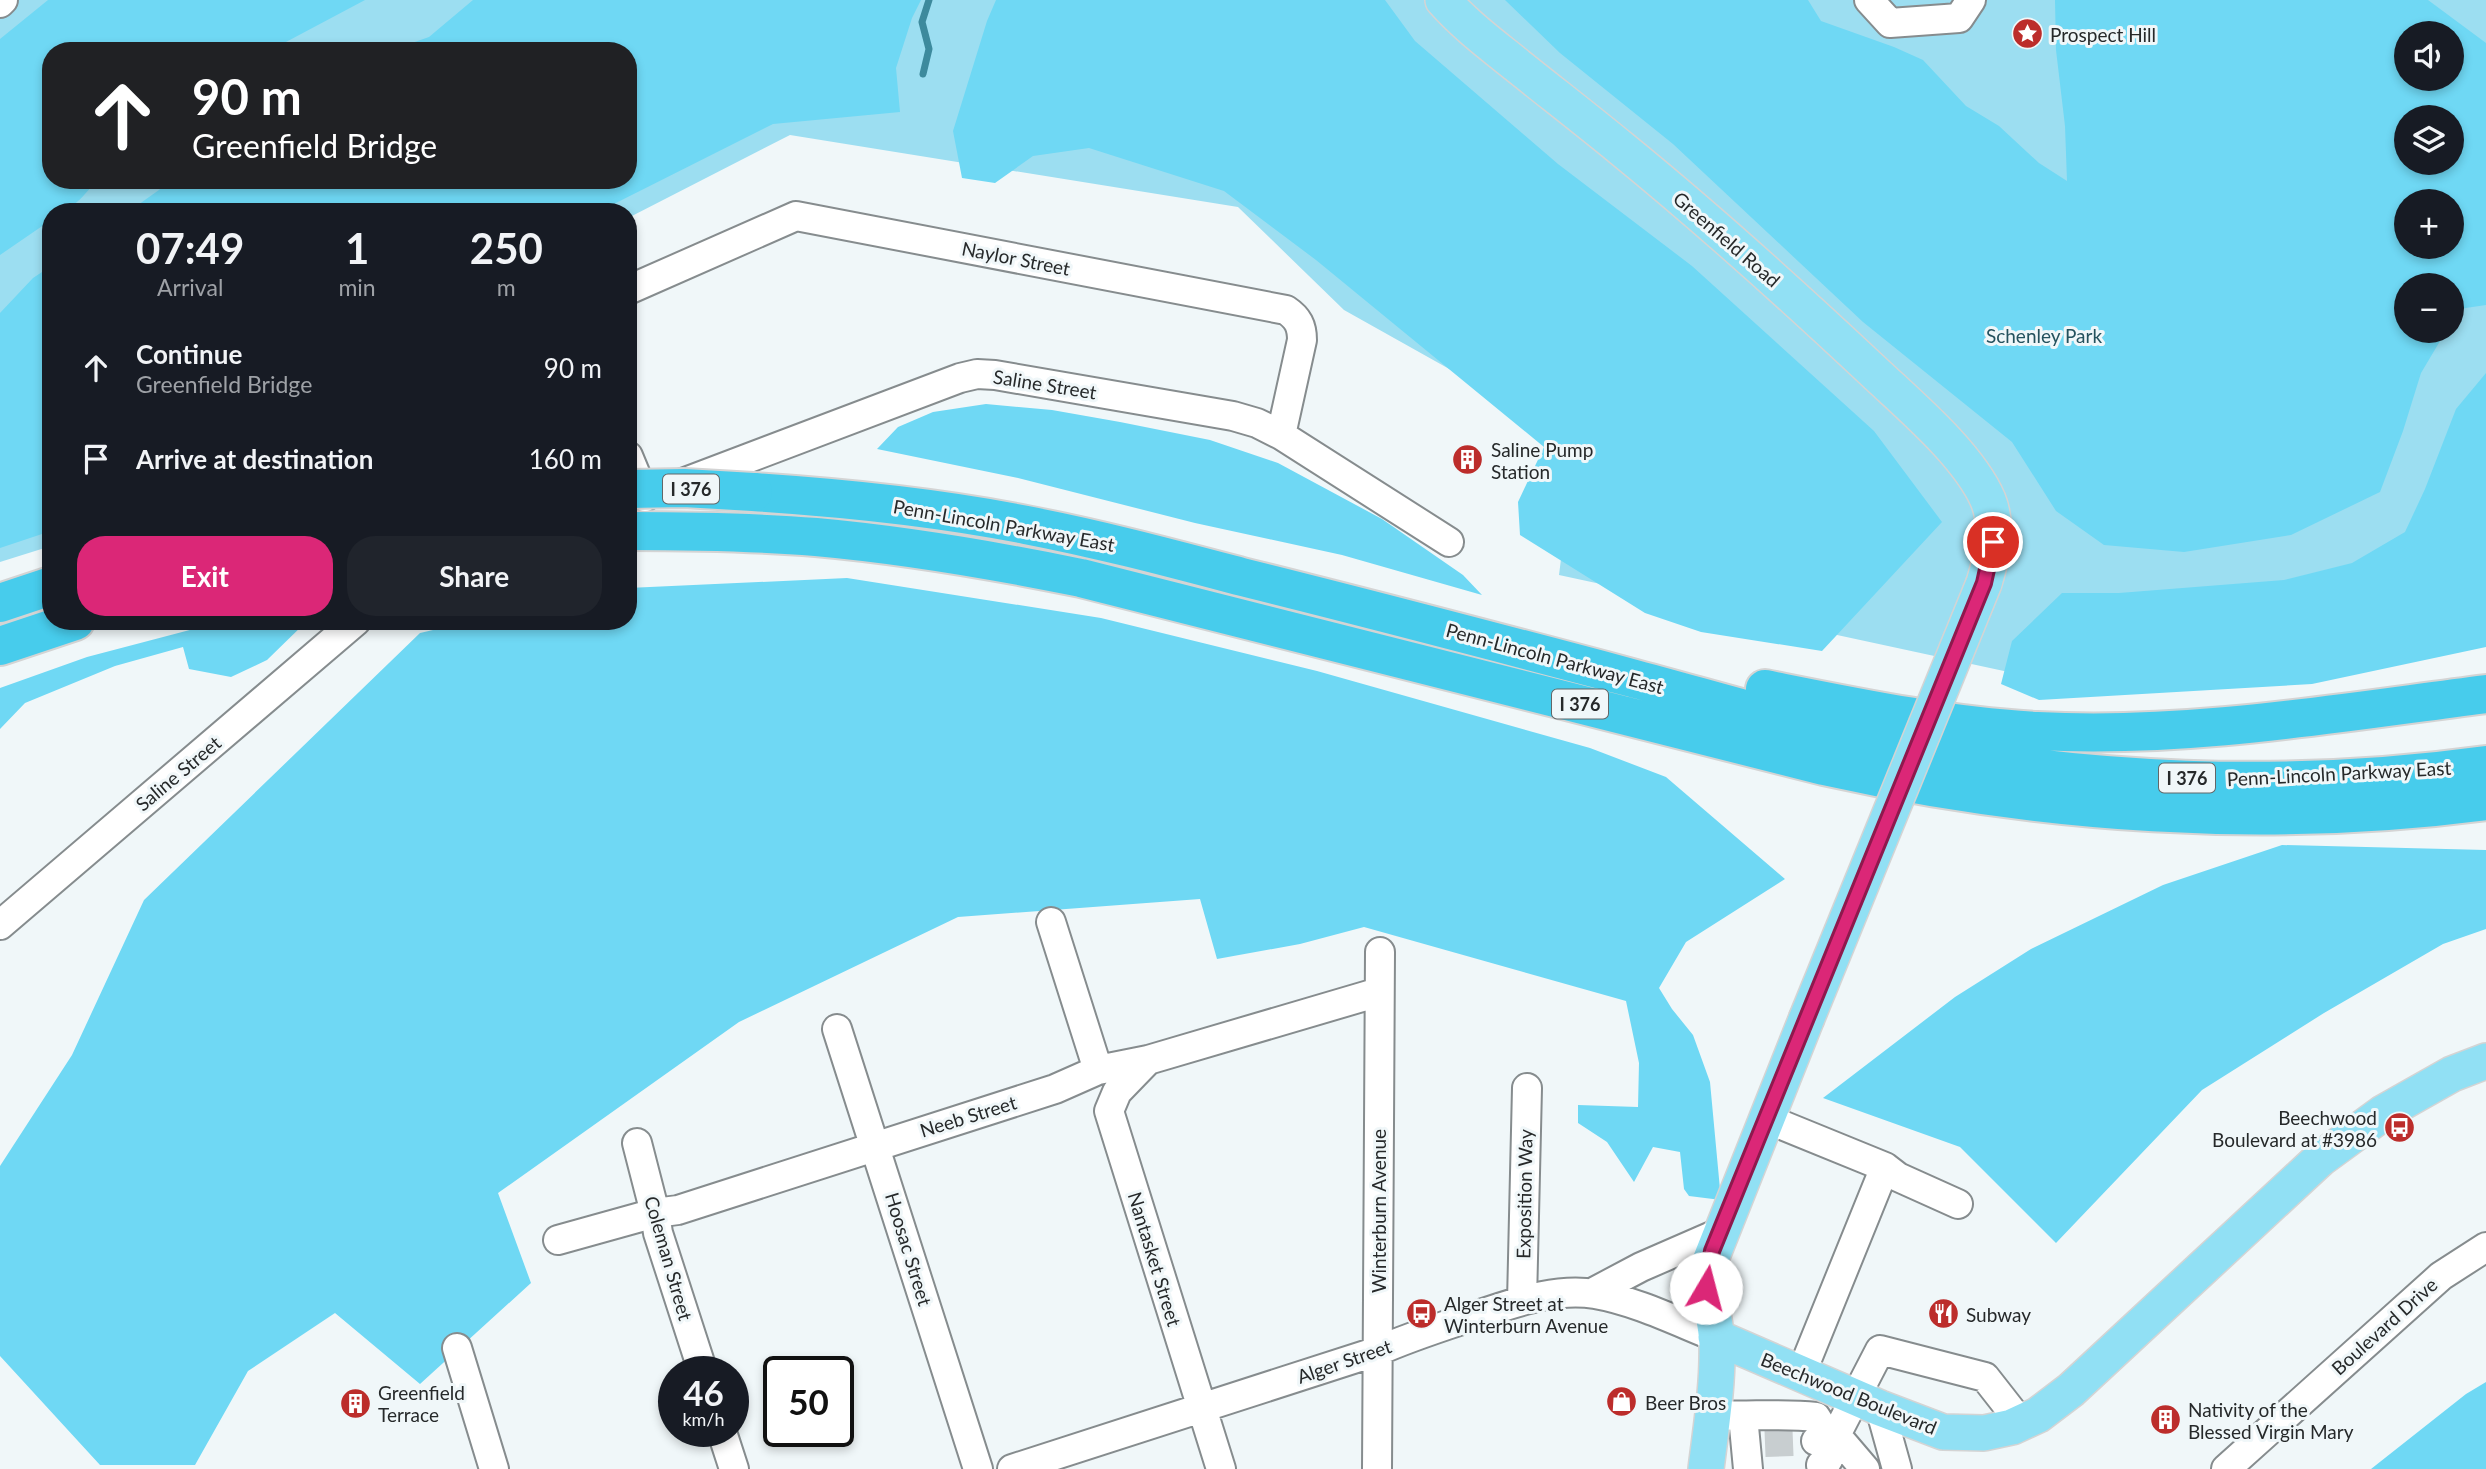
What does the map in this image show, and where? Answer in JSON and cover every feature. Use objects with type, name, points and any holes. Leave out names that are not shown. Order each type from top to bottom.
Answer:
[{"type":"highway","name":"Penn-Lincoln Parkway East","points":[[637,496],[684,488],[754,492],[889,503],[1023,524],[1090,538],[1409,619],[1832,732],[2005,763],[2123,775],[2242,780],[2359,777],[2486,765]]},
{"type":"highway","name":"Penn-Lincoln Parkway East","points":[[637,531],[816,537],[949,553],[1081,578],[1824,766],[1941,790],[2060,805],[2133,811],[2229,814],[2361,812],[2486,801]]},
{"type":"highway","points":[[0,603],[42,589]]},
{"type":"highway","points":[[1409,619],[1878,712],[1983,727],[2039,731],[2144,731],[2220,727],[2486,694]]},
{"type":"highway","points":[[0,646],[48,630]]},
{"type":"main road","name":"Greenfield Road","points":[[1443,0],[1475,32],[1625,152],[1812,314],[1950,447],[1976,478],[1988,501],[1992,516],[1993,542],[1984,583],[1767,1119]]},
{"type":"main road","name":"Beechwood Boulevard","points":[[1716,1338],[1943,1432],[1984,1433],[2021,1423],[2038,1415],[2071,1390],[2320,1159],[2383,1113],[2452,1074],[2486,1061]]},
{"type":"main road","points":[[1706,1469],[1742,1437],[1717,1369],[1713,1308],[1706,1288],[1709,1264],[1719,1233],[1767,1119]]},
{"type":"street","points":[[1869,0],[1890,23],[1959,18],[1971,0]]},
{"type":"street","name":"Naylor Street","points":[[637,286],[796,216],[1286,310],[1296,317],[1302,329],[1302,340],[1281,435]]},
{"type":"street","name":"Saline Street","points":[[637,495],[960,378],[977,374],[995,375],[1233,416],[1257,423],[1281,435],[1448,542]]},
{"type":"street","name":"Saline Street","points":[[0,925],[345,630]]},
{"type":"street","points":[[1051,922],[1098,1070]]},
{"type":"street","name":"Winterburn Avenue","points":[[1377,1469],[1380,952]]},
{"type":"street","name":"Neeb Street","points":[[558,1240],[655,1213],[678,1210],[1055,1089],[1098,1070],[1148,1060],[1379,992]]},
{"type":"street","name":"Hoosac Street","points":[[837,1029],[978,1469]]},
{"type":"street","name":"Nantasket Street","points":[[1148,1060],[1117,1092],[1109,1111],[1221,1469]]},
{"type":"street","name":"Exposition Way","points":[[1521,1301],[1527,1088]]},
{"type":"street","points":[[1767,1119],[1885,1167],[1898,1177],[1958,1204]]},
{"type":"street","name":"Coleman Street","points":[[637,1143],[658,1233],[698,1356]]},
{"type":"street","points":[[1801,1374],[1885,1167]]},
{"type":"street","points":[[1592,1293],[1641,1266],[1719,1233]]},
{"type":"street","name":"Boulevard Drive","points":[[2226,1469],[2441,1276],[2486,1247]]},
{"type":"street","name":"Alger Street","points":[[1012,1469],[1378,1351],[1408,1338],[1521,1301],[1560,1294],[1592,1293],[1642,1308],[1716,1338]]},
{"type":"street","points":[[457,1349],[494,1469]]},
{"type":"street","points":[[1826,1445],[1868,1403],[1880,1350],[1985,1377],[2021,1423]]},
{"type":"street","points":[[1868,1403],[1897,1469]]},
{"type":"street","points":[[1742,1437],[1785,1414],[1815,1417],[1826,1445],[1865,1469]]},
{"type":"street","points":[[727,1447],[734,1469]]},
{"type":"green space","name":"Schenley Park","points":[[0,0],[2486,0],[2486,572],[2046,680],[1559,575],[1576,440],[1344,310],[1238,207],[790,135],[637,213],[637,203],[42,203],[42,549],[0,562]]},
{"type":"green space","points":[[48,0],[365,0],[286,42],[42,42],[42,189],[89,189],[76,203],[42,203],[42,226],[0,255],[0,39]]},
{"type":"green space","points":[[473,0],[921,0],[912,18],[896,68],[900,112],[773,124],[616,203],[141,203],[160,189],[637,189],[637,42],[415,42],[429,37]]},
{"type":"green space","points":[[996,0],[1385,0],[1415,41],[1558,164],[1692,266],[1874,431],[1942,522],[1822,651],[1701,632],[1645,613],[1520,535],[1518,502],[1544,447],[1316,260],[1224,191],[1089,148],[1033,156],[995,183],[962,178],[953,131]]},
{"type":"green space","points":[[1505,0],[1808,0],[1821,21],[1923,60],[1966,106],[1999,126],[2039,163],[2067,181],[2065,126],[2056,50],[2055,0],[2428,0],[2456,21],[2394,21],[2394,91],[2464,91],[2464,27],[2486,43],[2486,305],[2464,308],[2464,273],[2394,273],[2394,343],[2439,343],[2421,373],[2380,492],[2291,535],[2184,552],[2104,545],[2056,511],[2012,442],[1863,322],[1673,144],[1560,53]]},
{"type":"green space","points":[[42,272],[42,534],[0,548],[0,313]]},
{"type":"green space","points":[[2486,373],[2486,647],[2312,684],[2039,700],[2001,684],[2012,641],[2062,593],[2119,593],[2284,580],[2352,563],[2405,532],[2456,409]]},
{"type":"green space","points":[[986,404],[1052,410],[1210,440],[1278,463],[1382,519],[1463,575],[1482,595],[1342,555],[1195,523],[1018,478],[877,449],[898,427],[933,412]]},
{"type":"green space","points":[[847,578],[1101,618],[1317,671],[1590,748],[1666,777],[1785,879],[1686,942],[1659,988],[1693,1035],[1710,1082],[1721,1200],[1689,1196],[1684,1189],[1680,1152],[1653,1147],[1634,1182],[1607,1142],[1578,1123],[1578,1105],[1638,1107],[1639,1063],[1626,1001],[1364,927],[1300,944],[1217,959],[1200,899],[958,917],[739,1022],[498,1193],[531,1283],[420,1384],[335,1313],[248,1371],[195,1465],[100,1465],[0,1356],[0,1166],[72,1055],[144,900],[420,633],[433,630],[637,630],[637,588]]},
{"type":"green space","points":[[190,630],[298,630],[267,660],[231,677],[189,669],[183,647],[115,666],[25,703],[0,729],[0,688],[87,657]]},
{"type":"green space","points":[[2282,845],[2486,850],[2486,929],[2443,944],[2324,1013],[2202,1090],[2056,1243],[1960,1147],[1823,1098],[1955,997],[2031,949],[2163,885]]},
{"type":"green space","points":[[2486,1382],[2486,1469],[2371,1469],[2466,1394]]},
{"type":"waterway","points":[[923,74],[929,49],[922,22],[929,0]]},
{"type":"tunnel","points":[[1765,1443],[1816,1441]]},
{"type":"place","name":"Prospect Hill","points":[[2027,34]]},
{"type":"place","name":"Saline Pump Station","points":[[1468,460]]},
{"type":"place","name":"Beechwood Boulevard at #3986","points":[[2400,1128]]},
{"type":"place","name":"Alger Street at Winterburn Avenue","points":[[1421,1314]]},
{"type":"place","name":"Subway","points":[[1943,1314]]},
{"type":"place","name":"Beer Bros","points":[[1622,1402]]},
{"type":"place","name":"Greenfield Terrace","points":[[355,1403]]},
{"type":"place","name":"Nativity of the Blessed Virgin Mary","points":[[2165,1420]]},
{"type":"route","points":[[1706,1288],[1712,1251],[1984,583],[1993,542]]}]
